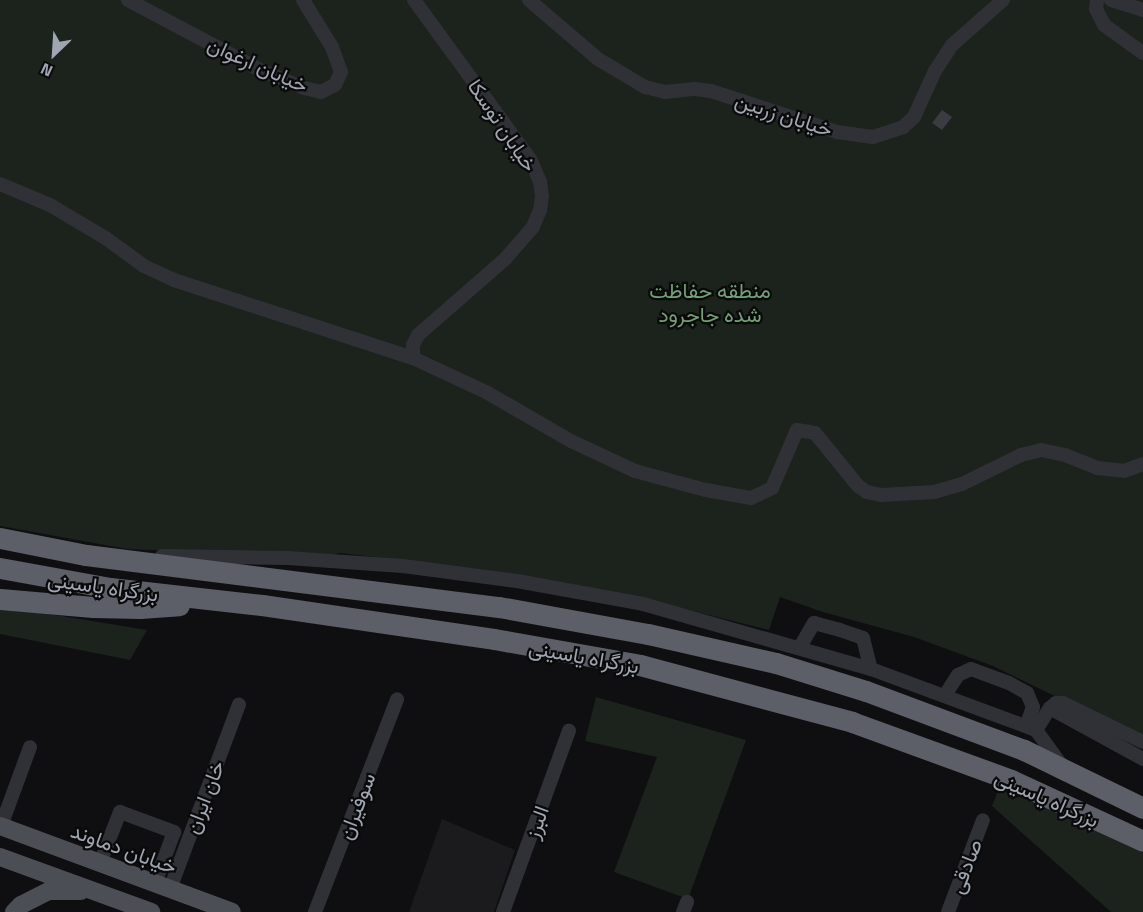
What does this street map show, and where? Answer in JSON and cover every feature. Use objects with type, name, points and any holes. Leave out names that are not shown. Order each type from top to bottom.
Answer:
[{"type":"highway","name":"بزرگراه یاسینی","points":[[0,538],[86,555],[499,607],[648,634],[776,663],[866,691],[1024,750],[1143,808]]},
{"type":"highway","name":"بزرگراه یاسینی","points":[[0,568],[110,588],[262,605],[494,639],[640,665],[852,722],[1011,780],[1143,841]]},
{"type":"highway","points":[[0,599],[140,608],[216,601]]},
{"type":"main road","name":"خیابان دماوند","points":[[0,826],[232,912]]},
{"type":"main road","points":[[0,857],[150,912]]},
{"type":"main road","points":[[14,912],[21,905],[50,891],[93,891]]},
{"type":"lane","name":"خیابان ارغوان","points":[[128,0],[260,70],[304,88],[321,92],[335,85],[341,72],[332,47],[303,0]]},
{"type":"lane","name":"خیابان توسکا","points":[[412,358],[413,345],[418,335],[505,259],[533,227],[540,210],[542,196],[540,182],[530,159],[414,0]]},
{"type":"lane","name":"خیابان زربین","points":[[529,0],[598,59],[645,87],[665,92],[694,89],[711,91],[837,132],[866,137],[888,134],[903,127],[914,117],[935,71],[952,45],[1003,0]]},
{"type":"lane","points":[[1097,0],[1096,9],[1104,25],[1143,53]]},
{"type":"lane","points":[[1112,0],[1143,10]]},
{"type":"lane","points":[[0,184],[50,205],[104,237],[144,266],[174,280],[412,358],[486,392],[571,441],[635,471],[751,498],[772,488],[797,430],[815,433],[858,486],[867,492],[881,495],[934,492],[962,484],[1021,455],[1041,450],[1065,455],[1097,468],[1124,471],[1143,464]]},
{"type":"lane","points":[[86,555],[318,559],[454,572],[643,604],[871,669],[1031,728],[1065,770]]},
{"type":"lane","points":[[800,647],[814,622],[840,630],[863,638],[871,669]]},
{"type":"lane","points":[[945,695],[957,675],[971,669],[1009,683],[1027,693],[1034,707],[1031,728]]},
{"type":"lane","name":"سوفیران","points":[[315,912],[397,699]]},
{"type":"lane","points":[[1031,728],[1056,703],[1063,703],[1143,742]]},
{"type":"lane","name":"خان ایران","points":[[162,886],[239,704]]},
{"type":"lane","points":[[1050,708],[1143,759]]},
{"type":"lane","name":"البرز","points":[[503,912],[569,731]]},
{"type":"lane","points":[[0,826],[30,747]]},
{"type":"lane","points":[[100,863],[120,812],[174,832],[162,886]]},
{"type":"lane","name":"صادقی","points":[[948,912],[983,820]]},
{"type":"shaded area","points":[[442,819],[515,850],[494,912],[409,912]]},
{"type":"green space","name":"منطقه حفاظت شده جاجرود","points":[[0,0],[1143,0],[1143,739],[993,666],[914,637],[823,612],[780,597],[769,630],[645,599],[479,569],[340,553],[320,557],[127,549],[0,526]]},
{"type":"green space","points":[[13,608],[147,630],[130,660],[0,634],[0,610]]},
{"type":"green space","points":[[596,697],[746,740],[688,899],[614,872],[657,757],[585,741]]},
{"type":"green space","points":[[999,788],[1084,824],[1143,853],[1143,912],[1111,912],[992,806]]},
{"type":"building","points":[[942,110],[952,117],[942,130],[932,123]]}]
